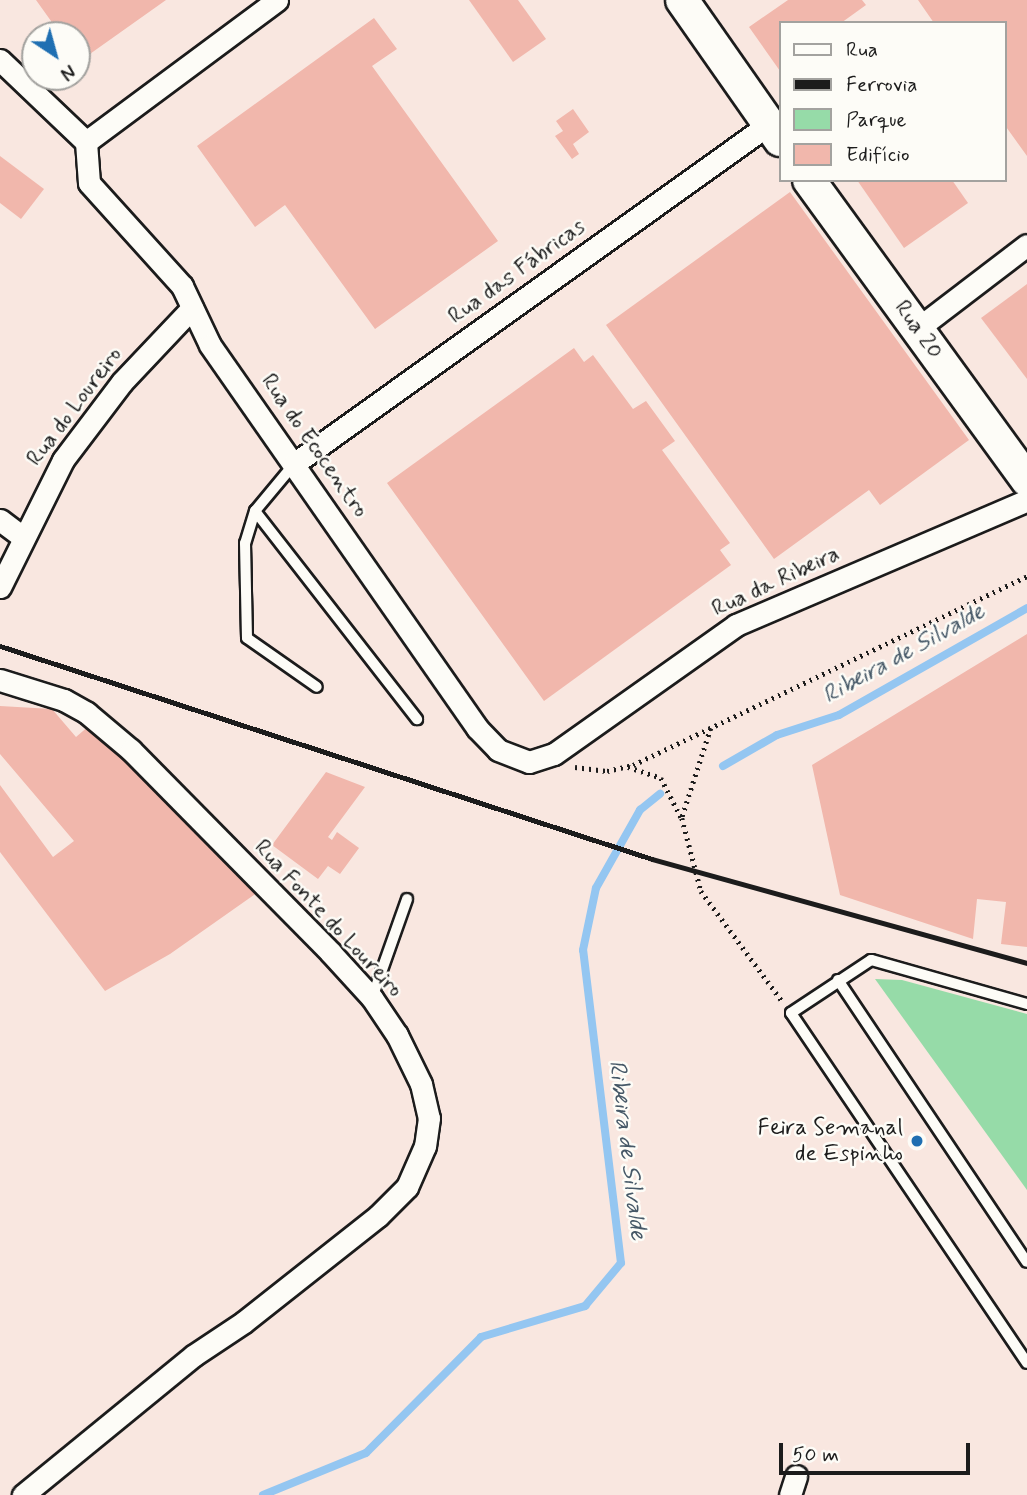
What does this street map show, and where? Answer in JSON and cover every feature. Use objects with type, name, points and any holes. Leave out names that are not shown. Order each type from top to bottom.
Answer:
[{"type":"main road","points":[[694,4],[775,132]]},
{"type":"main road","name":"Rua 20","points":[[810,182],[1027,480]]},
{"type":"street","points":[[0,60],[86,142],[277,0]]},
{"type":"street","name":"Rua das Fábricas","points":[[295,463],[775,132]]},
{"type":"street","name":"Rua do Ecocentro","points":[[86,142],[89,183],[183,286],[210,345],[295,463],[477,728],[498,750],[529,762]]},
{"type":"street","points":[[917,329],[1027,245]]},
{"type":"street","name":"Rua do Loureiro","points":[[0,587],[21,536],[63,460],[89,425],[192,308]]},
{"type":"street","name":"Rua da Ribeira","points":[[529,762],[554,754],[736,625],[1027,500]]},
{"type":"street","points":[[0,520],[21,536]]},
{"type":"street","name":"Rua Fonte do Loureiro","points":[[0,681],[64,700],[87,713],[131,750],[372,998],[421,1084],[429,1118],[425,1146],[407,1187],[367,1224],[244,1322],[193,1356],[23,1495]]},
{"type":"lane","points":[[295,463],[255,511],[245,543],[247,638],[317,687]]},
{"type":"lane","points":[[255,511],[417,719]]},
{"type":"lane","points":[[372,998],[407,899]]},
{"type":"lane","points":[[1027,1004],[871,960],[791,1013],[1027,1363]]},
{"type":"lane","points":[[838,980],[1027,1262]]},
{"type":"path","points":[[529,762],[607,771],[626,767],[1027,576]]},
{"type":"path","points":[[682,818],[712,727]]},
{"type":"path","points":[[626,767],[661,778],[682,818],[701,891],[791,1013]]},
{"type":"green space","points":[[875,979],[902,980],[1027,1014],[1027,1190]]},
{"type":"building","points":[[36,0],[166,0],[91,53],[91,21],[51,21]]},
{"type":"building","points":[[469,0],[518,0],[546,39],[513,62]]},
{"type":"building","points":[[788,0],[862,0],[866,5],[844,21],[778,21],[778,68],[749,27]]},
{"type":"building","points":[[918,0],[1027,0],[1027,156],[1006,127],[1006,21],[933,21]]},
{"type":"building","points":[[374,18],[397,49],[372,66],[498,241],[375,329],[285,205],[255,227],[197,146]]},
{"type":"building","points":[[573,109],[589,132],[573,144],[579,154],[572,159],[555,136],[563,131],[556,121]]},
{"type":"building","points":[[0,156],[44,189],[21,219],[0,203]]},
{"type":"building","points":[[858,182],[953,182],[968,203],[904,248]]},
{"type":"building","points":[[790,192],[969,440],[880,505],[869,490],[774,559],[606,325]]},
{"type":"building","points":[[1027,284],[1027,379],[981,318]]},
{"type":"building","points":[[574,348],[584,362],[593,355],[633,409],[646,401],[675,441],[662,450],[730,543],[720,550],[731,565],[544,701],[387,483]]},
{"type":"building","points":[[1027,634],[1027,947],[1001,944],[1006,902],[977,899],[973,939],[840,895],[812,765]]},
{"type":"building","points":[[0,706],[52,709],[76,737],[90,725],[258,892],[170,954],[105,991],[0,852],[0,785],[53,857],[74,841],[0,754]]},
{"type":"building","points":[[326,772],[365,787],[328,837],[332,840],[337,832],[359,848],[340,874],[328,866],[318,879],[272,845]]},
{"type":"waterway","name":"Ribeira de Silvalde","points":[[723,766],[777,735],[839,715],[1027,608]]},
{"type":"waterway","name":"Ribeira de Silvalde","points":[[263,1495],[366,1453],[481,1337],[585,1306],[621,1263],[583,950],[596,888],[640,810],[660,794]]},
{"type":"railway","points":[[0,646],[652,859],[1027,963]]},
{"type":"place","name":"Feira Semanal de Espinho","points":[[917,1141]]}]
